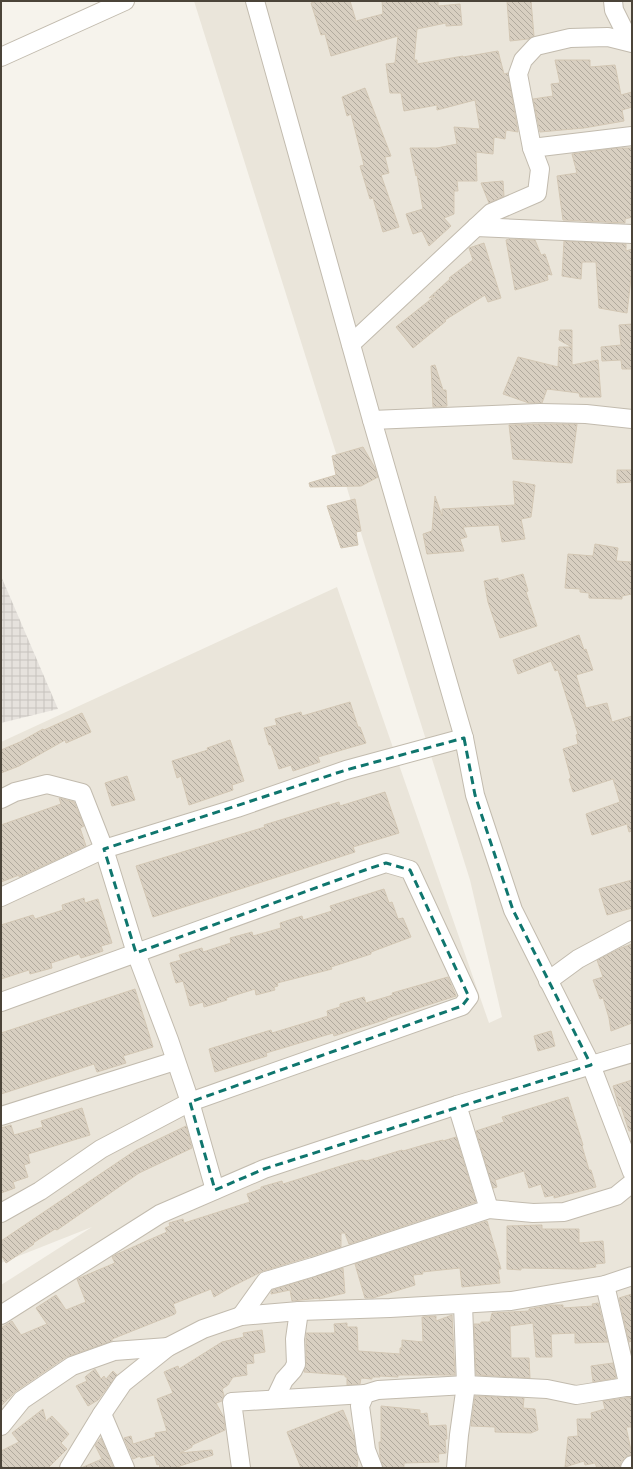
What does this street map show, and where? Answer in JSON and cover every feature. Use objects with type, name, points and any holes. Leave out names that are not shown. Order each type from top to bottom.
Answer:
[{"type":"street","points":[[1,57],[125,1]]},
{"type":"street","points":[[255,1],[372,420],[464,738],[476,795],[513,910],[591,1065],[632,1172]]},
{"type":"street","points":[[613,1],[614,10],[631,43]]},
{"type":"street","points":[[351,344],[491,213],[537,193],[540,169],[532,148],[518,74],[523,60],[536,46],[570,38],[608,37],[631,43]]},
{"type":"street","points":[[532,148],[632,136]]},
{"type":"street","points":[[476,227],[632,234]]},
{"type":"street","points":[[372,420],[540,413],[586,414],[632,418]]},
{"type":"street","points":[[1,897],[104,849],[237,808],[346,770],[464,738]]},
{"type":"street","points":[[1,799],[15,792],[47,784],[82,793],[104,849],[136,952],[190,1102],[215,1190]]},
{"type":"street","points":[[1,1002],[136,952],[365,870],[386,864],[410,870],[469,997],[462,1006],[190,1102],[101,1149],[46,1187],[1,1213]]},
{"type":"street","points":[[548,981],[578,959],[632,930]]},
{"type":"street","points":[[1,1315],[160,1214],[264,1169],[457,1105],[632,1053]]},
{"type":"street","points":[[1,1116],[175,1061]]},
{"type":"street","points":[[457,1105],[489,1208]]},
{"type":"street","points":[[241,1316],[266,1281],[313,1267],[489,1208],[533,1213],[564,1212],[616,1196],[632,1183]]},
{"type":"street","points":[[69,1468],[123,1383],[168,1347],[203,1329],[241,1316],[299,1311],[510,1301],[605,1285],[632,1276]]},
{"type":"street","points":[[241,1468],[232,1402],[365,1394],[378,1390],[466,1385],[547,1389],[576,1395],[630,1386],[605,1285]]},
{"type":"street","points":[[456,1468],[466,1385],[463,1304]]},
{"type":"street","points":[[275,1399],[284,1380],[296,1364],[295,1339],[299,1311]]},
{"type":"street","points":[[1,1426],[22,1400],[72,1366],[114,1351],[168,1347]]},
{"type":"street","points":[[365,1394],[360,1406],[366,1450],[373,1468]]},
{"type":"street","points":[[102,1414],[126,1468]]},
{"type":"highlighted area","points":[[464,738],[475,795],[513,910],[591,1065],[264,1169],[215,1190],[190,1102],[462,1006],[469,997],[410,870],[386,863],[136,953],[104,849],[346,770]]},
{"type":"shaded area","points":[[194,1],[632,1],[632,1468],[1,1468],[1,1285],[92,1227],[1,1263],[1,742],[337,587],[489,1023],[502,1017],[470,880]]},
{"type":"shaded area","points":[[1,576],[58,709],[1,723]]},
{"type":"building","points":[[318,1],[350,1],[356,21],[383,14],[382,1],[438,1],[438,6],[460,4],[462,25],[446,26],[446,23],[417,29],[414,60],[417,60],[417,64],[498,51],[504,74],[508,73],[518,132],[506,130],[505,139],[494,137],[493,154],[476,152],[477,181],[457,181],[458,191],[454,191],[454,214],[444,218],[451,226],[429,246],[422,231],[413,234],[406,214],[423,209],[417,175],[416,176],[410,148],[437,148],[457,144],[454,127],[480,129],[475,100],[437,110],[437,105],[404,111],[401,93],[390,93],[386,64],[395,63],[398,36],[331,56],[325,34],[321,35],[311,3]]},
{"type":"building","points":[[507,1],[531,1],[534,36],[528,39],[510,41]]},
{"type":"building","points":[[555,60],[590,60],[590,67],[615,65],[621,95],[632,92],[632,107],[622,110],[624,121],[584,128],[540,132],[533,99],[553,96],[551,84],[560,83]]},
{"type":"building","points":[[365,88],[391,156],[385,157],[389,173],[381,175],[399,227],[383,232],[373,198],[370,199],[360,166],[364,165],[351,114],[347,116],[342,97]]},
{"type":"building","points":[[617,148],[632,148],[632,217],[625,219],[625,223],[563,220],[557,176],[577,173],[572,154]]},
{"type":"building","points":[[503,181],[504,196],[489,203],[481,183]]},
{"type":"building","points":[[506,240],[535,240],[541,255],[545,254],[552,275],[547,274],[548,280],[515,290]]},
{"type":"building","points":[[564,241],[626,244],[626,251],[632,249],[632,269],[627,313],[599,308],[596,262],[582,262],[581,279],[562,276]]},
{"type":"building","points":[[484,243],[501,298],[488,302],[485,295],[445,320],[446,321],[413,348],[396,327],[435,296],[429,298],[450,279],[449,278],[473,260],[469,248]]},
{"type":"building","points":[[632,324],[632,369],[622,369],[621,360],[602,361],[601,347],[621,345],[619,325]]},
{"type":"building","points":[[560,330],[572,330],[572,347],[559,340]]},
{"type":"building","points":[[559,347],[572,347],[572,365],[598,360],[601,397],[580,397],[579,393],[547,389],[542,403],[529,403],[503,394],[518,357],[558,367]]},
{"type":"building","points":[[435,365],[443,390],[446,390],[447,406],[433,407],[431,366]]},
{"type":"building","points":[[577,424],[572,463],[513,459],[509,425]]},
{"type":"building","points":[[363,447],[375,468],[378,477],[361,486],[310,487],[309,483],[336,475],[332,456]]},
{"type":"building","points":[[617,470],[632,470],[632,482],[617,483]]},
{"type":"building","points":[[513,481],[535,485],[531,517],[521,519],[525,539],[502,542],[499,525],[463,527],[467,537],[460,539],[464,551],[427,554],[423,534],[432,531],[435,496],[442,516],[442,509],[515,505]]},
{"type":"building","points":[[355,499],[361,531],[356,532],[358,545],[341,548],[327,506]]},
{"type":"building","points":[[595,544],[618,548],[616,561],[632,562],[632,594],[622,596],[622,599],[589,598],[589,593],[580,592],[580,589],[565,588],[568,554],[593,556]]},
{"type":"building","points":[[523,574],[528,591],[526,592],[537,626],[500,638],[488,602],[484,581],[498,578],[498,581]]},
{"type":"building","points":[[579,635],[584,650],[586,649],[593,670],[576,675],[586,708],[607,703],[612,722],[632,716],[632,831],[629,832],[627,824],[592,835],[586,814],[620,802],[613,779],[573,792],[569,779],[571,778],[563,749],[578,744],[576,735],[578,734],[558,670],[555,671],[551,661],[518,674],[513,660]]},
{"type":"building","points":[[350,702],[358,727],[360,727],[366,743],[318,757],[320,762],[293,771],[291,765],[279,769],[264,728],[277,725],[275,719],[301,712],[302,716]]},
{"type":"building","points":[[82,713],[91,732],[66,743],[65,740],[19,766],[1,773],[1,750],[20,742],[43,729],[44,730]]},
{"type":"building","points":[[230,740],[244,781],[232,785],[233,790],[189,805],[181,776],[177,778],[172,761],[208,750],[207,748]]},
{"type":"building","points":[[127,776],[135,800],[112,806],[105,783]]},
{"type":"building","points":[[385,792],[399,833],[353,847],[355,852],[153,917],[136,866],[265,827],[264,825],[339,802],[340,806]]},
{"type":"building","points":[[59,798],[74,802],[84,826],[80,828],[86,846],[19,877],[19,875],[1,882],[1,825],[61,804]]},
{"type":"building","points":[[632,880],[632,908],[607,915],[599,889]]},
{"type":"building","points":[[384,889],[389,903],[392,902],[398,919],[403,918],[411,937],[371,952],[371,954],[331,967],[332,969],[277,983],[278,986],[274,987],[275,990],[256,995],[255,989],[204,1007],[203,1002],[190,1006],[183,981],[176,983],[170,963],[181,960],[179,955],[202,948],[203,952],[231,943],[230,938],[252,932],[253,936],[281,928],[280,923],[302,916],[303,920],[332,911],[330,906]]},
{"type":"building","points":[[84,898],[85,903],[98,899],[112,943],[101,946],[103,951],[81,958],[79,954],[51,963],[52,968],[30,974],[29,970],[1,979],[1,925],[33,915],[35,919],[63,910],[62,905]]},
{"type":"building","points":[[632,944],[632,1023],[611,1031],[603,998],[600,999],[593,980],[603,977],[597,960]]},
{"type":"building","points":[[448,977],[456,996],[334,1036],[333,1033],[266,1053],[267,1056],[215,1072],[209,1049],[271,1030],[272,1033],[328,1016],[327,1011],[340,1007],[340,1004],[364,997],[366,1003],[393,995],[392,993]]},
{"type":"building","points":[[135,989],[153,1047],[123,1056],[126,1063],[97,1072],[94,1064],[1,1094],[1,1033]]},
{"type":"building","points":[[551,1031],[555,1046],[538,1051],[534,1036]]},
{"type":"building","points":[[632,1080],[632,1131],[629,1131],[613,1086]]},
{"type":"building","points":[[568,1097],[589,1170],[591,1170],[596,1187],[554,1198],[554,1195],[545,1197],[541,1184],[529,1188],[524,1171],[495,1180],[497,1187],[493,1188],[476,1131],[504,1122],[502,1117]]},
{"type":"building","points":[[82,1108],[90,1135],[28,1154],[30,1163],[24,1165],[28,1177],[13,1182],[15,1188],[1,1193],[1,1128],[11,1125],[14,1135],[43,1127],[41,1121]]},
{"type":"building","points":[[186,1126],[192,1148],[139,1173],[57,1230],[55,1229],[33,1243],[34,1244],[6,1263],[1,1255],[1,1241],[136,1150]]},
{"type":"building","points":[[456,1137],[476,1202],[349,1244],[345,1233],[341,1233],[341,1247],[263,1271],[214,1297],[211,1289],[173,1304],[176,1312],[175,1314],[112,1339],[112,1341],[66,1357],[16,1391],[1,1406],[1,1328],[12,1321],[21,1335],[47,1324],[36,1308],[56,1295],[66,1310],[86,1302],[77,1279],[115,1263],[112,1257],[115,1255],[167,1232],[165,1228],[170,1226],[169,1223],[183,1219],[184,1223],[250,1202],[247,1194],[261,1189],[261,1187],[282,1181],[283,1184],[347,1164],[362,1160],[366,1161],[402,1150],[403,1151]]},
{"type":"building","points":[[487,1221],[501,1269],[498,1269],[500,1283],[462,1287],[460,1268],[422,1272],[423,1274],[413,1275],[415,1285],[373,1298],[365,1298],[355,1264]]},
{"type":"building","points":[[542,1225],[542,1229],[579,1229],[579,1243],[603,1241],[605,1263],[595,1264],[596,1267],[580,1269],[507,1269],[507,1226]]},
{"type":"building","points":[[343,1268],[345,1293],[319,1299],[292,1301],[290,1290],[271,1294],[272,1290]]},
{"type":"building","points":[[632,1294],[632,1341],[629,1342],[619,1298]]},
{"type":"building","points":[[598,1303],[608,1342],[575,1343],[575,1333],[551,1334],[552,1357],[536,1357],[533,1323],[510,1326],[511,1358],[529,1358],[530,1378],[476,1375],[474,1324],[490,1322],[492,1313],[529,1311],[529,1309],[551,1305],[563,1305],[563,1308],[593,1306],[592,1304]]},
{"type":"building","points":[[452,1315],[455,1375],[398,1375],[398,1377],[380,1376],[372,1377],[372,1379],[361,1378],[360,1384],[347,1385],[347,1377],[345,1377],[345,1375],[304,1372],[306,1364],[306,1333],[335,1333],[334,1324],[347,1323],[347,1327],[357,1327],[358,1351],[400,1354],[402,1340],[423,1342],[422,1317],[436,1316],[436,1321]]},
{"type":"building","points":[[262,1330],[265,1352],[253,1354],[254,1363],[246,1364],[247,1375],[233,1377],[228,1385],[222,1389],[224,1395],[222,1401],[216,1403],[224,1418],[225,1430],[192,1445],[192,1447],[180,1453],[212,1450],[213,1455],[174,1468],[160,1468],[159,1464],[157,1465],[154,1455],[141,1458],[140,1456],[133,1459],[124,1438],[131,1436],[133,1444],[156,1437],[155,1433],[167,1431],[157,1399],[173,1393],[164,1372],[178,1366],[179,1369],[222,1342],[244,1337],[243,1333]]},
{"type":"building","points":[[613,1363],[616,1378],[593,1382],[591,1366]]},
{"type":"building","points":[[95,1369],[101,1379],[104,1376],[106,1379],[113,1371],[117,1375],[98,1400],[88,1406],[76,1386],[87,1381],[85,1377]]},
{"type":"building","points":[[475,1396],[524,1398],[523,1408],[535,1409],[538,1430],[531,1433],[495,1432],[495,1427],[471,1426]]},
{"type":"building","points":[[632,1397],[632,1427],[626,1427],[632,1455],[627,1456],[621,1462],[620,1467],[616,1468],[597,1468],[595,1463],[585,1465],[584,1461],[565,1467],[568,1437],[578,1436],[577,1419],[592,1419],[591,1413],[605,1409],[603,1401]]},
{"type":"building","points":[[381,1406],[420,1410],[420,1414],[427,1413],[429,1426],[446,1425],[446,1453],[438,1454],[439,1462],[404,1463],[404,1468],[383,1468],[380,1457],[379,1442],[381,1442]]},
{"type":"building","points":[[43,1409],[46,1421],[52,1416],[69,1434],[61,1443],[67,1449],[48,1468],[1,1468],[1,1451],[19,1442],[12,1433]]},
{"type":"building","points":[[343,1410],[354,1437],[358,1458],[357,1468],[301,1468],[287,1432]]},
{"type":"building","points":[[101,1438],[113,1467],[81,1468],[102,1459],[95,1445]]}]
